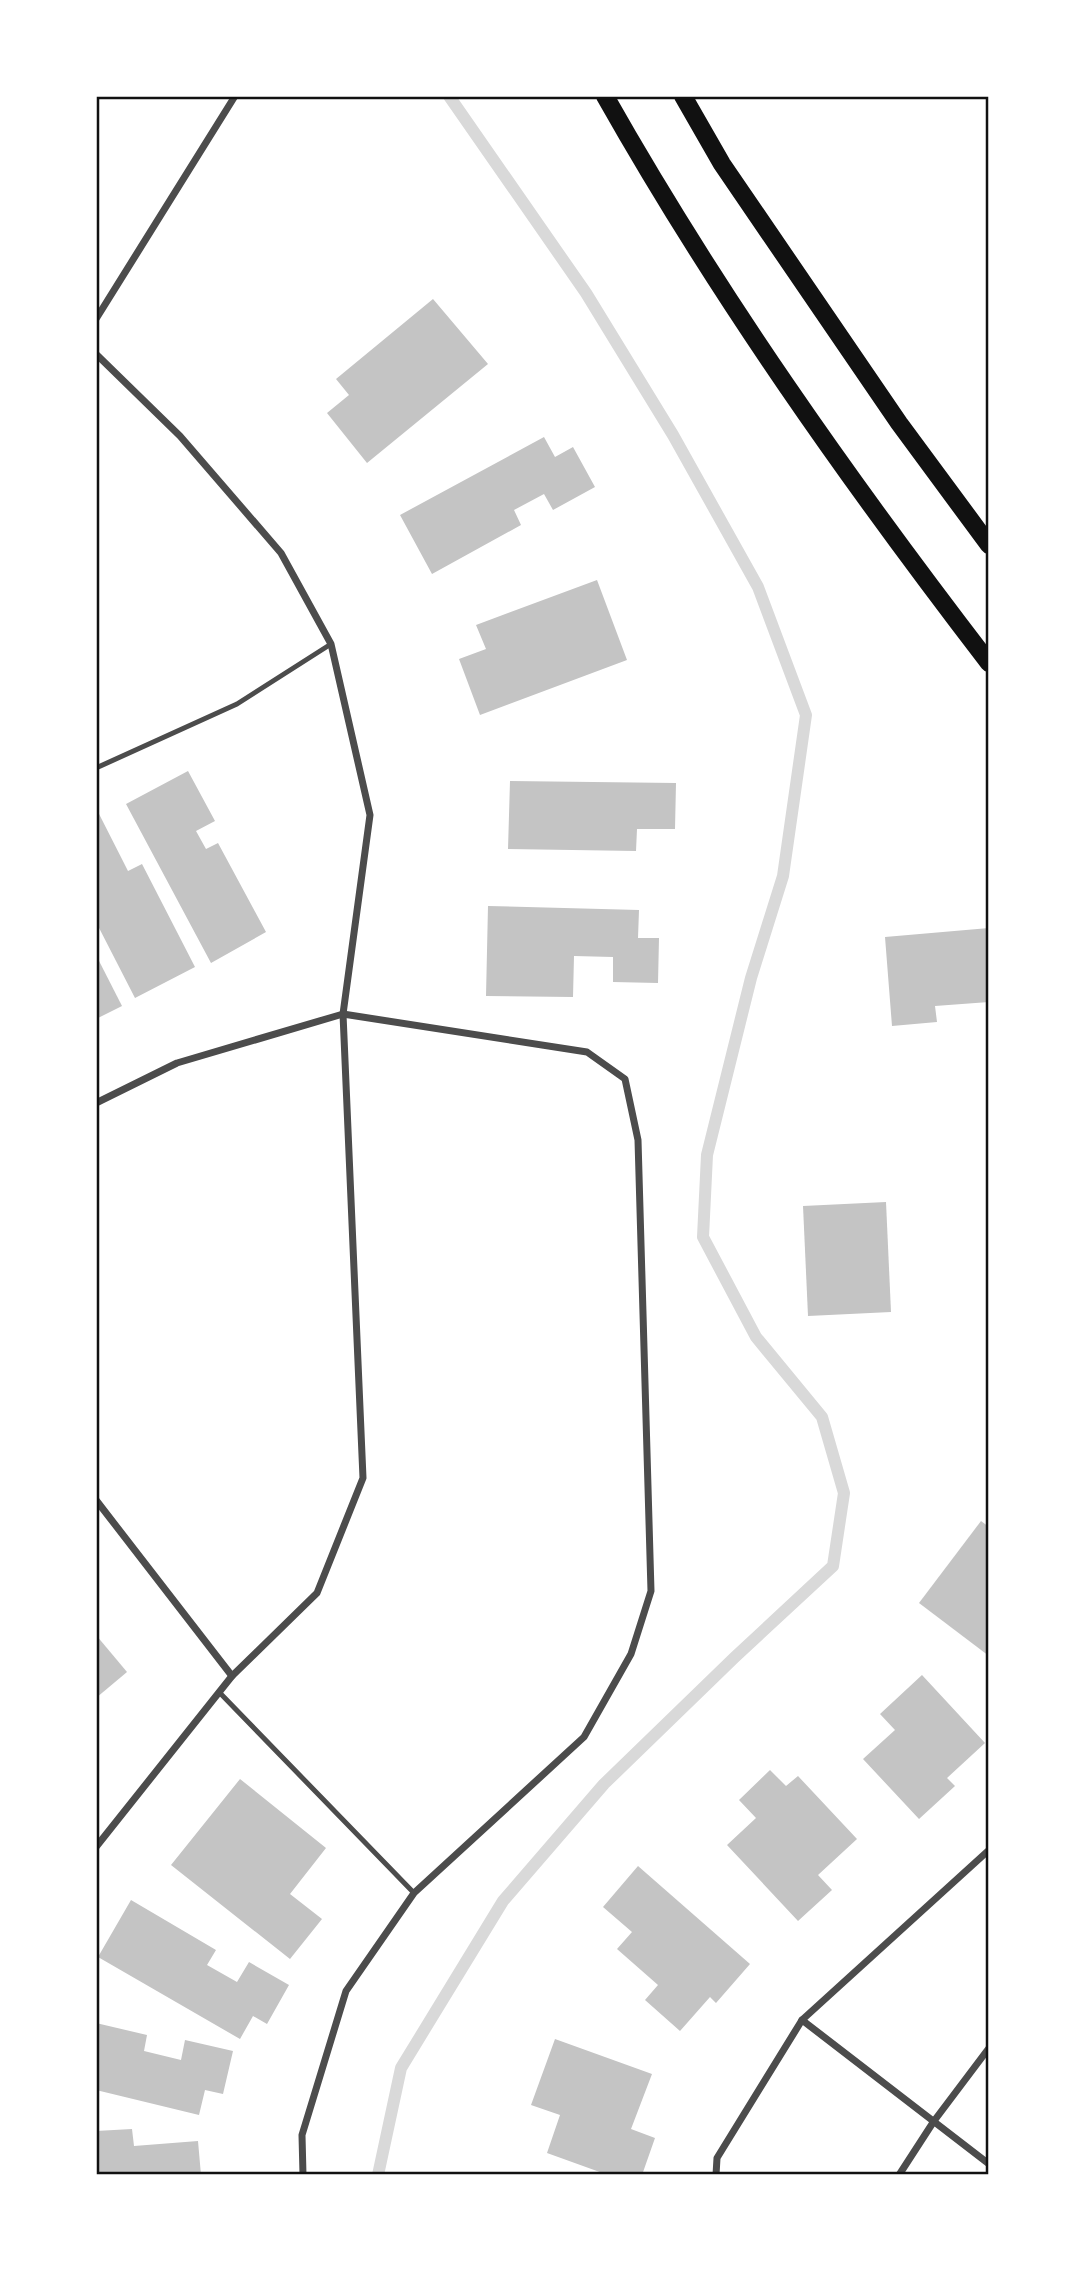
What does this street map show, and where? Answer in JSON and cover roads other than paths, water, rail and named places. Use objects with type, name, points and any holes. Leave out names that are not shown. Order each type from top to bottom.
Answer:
[{"type":"main road","points":[[606,96],[659,190],[776,372],[886,528],[989,663]]},
{"type":"main road","points":[[683,96],[722,164],[899,423],[989,545]]},
{"type":"street","points":[[96,319],[235,96]]},
{"type":"street","points":[[96,354],[180,436],[281,553],[331,644],[370,815],[343,1014],[363,1478],[317,1593],[232,1676],[96,1847]]},
{"type":"street","points":[[96,1103],[177,1063],[343,1014],[587,1052],[625,1079],[638,1140],[650,1591],[631,1654],[584,1737],[414,1893],[346,1991],[302,2134],[303,2175]]},
{"type":"street","points":[[96,1500],[232,1676]]},
{"type":"street","points":[[716,2175],[717,2158],[802,2020],[989,1850]]},
{"type":"street","points":[[802,2020],[989,2164]]},
{"type":"street","points":[[900,2175],[934,2121],[989,2048]]},
{"type":"lane","points":[[96,768],[237,704],[331,644]]},
{"type":"lane","points":[[219,1692],[414,1893]]},
{"type":"waterway","points":[[378,2175],[401,2068],[503,1901],[604,1784],[833,1566],[844,1493],[822,1417],[756,1337],[703,1237],[707,1155],[751,978],[783,876],[806,715],[758,587],[673,435],[586,293],[449,96]]}]
